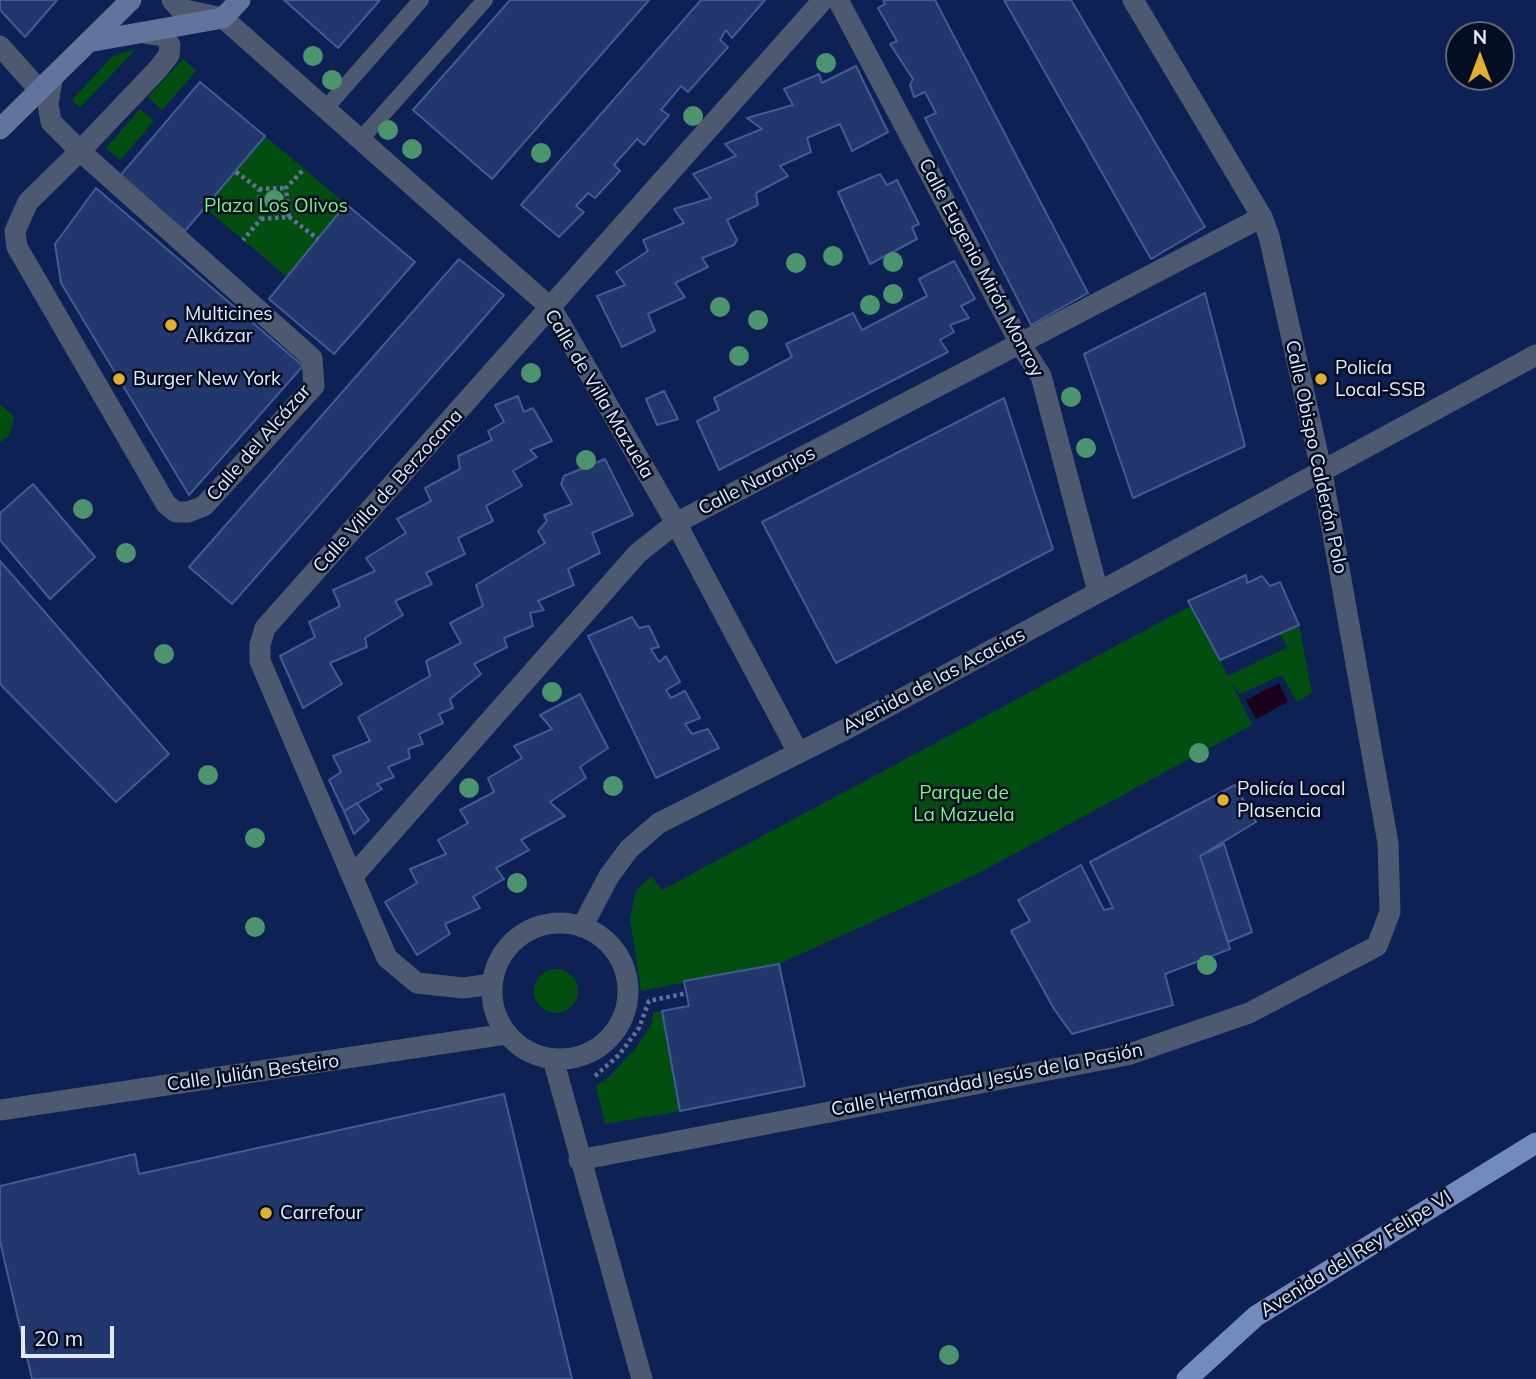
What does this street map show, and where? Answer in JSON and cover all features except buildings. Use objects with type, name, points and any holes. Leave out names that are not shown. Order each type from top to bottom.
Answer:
[{"type":"main road","points":[[0,129],[131,0]]},
{"type":"main road","points":[[88,43],[223,18],[240,0]]},
{"type":"main road","name":"Avenida del Rey Felipe VI","points":[[1187,1379],[1206,1358],[1256,1316],[1536,1143]]},
{"type":"street","points":[[172,0],[180,9],[223,18]]},
{"type":"street","name":"Calle Villa de Berzocana","points":[[492,984],[463,988],[417,983],[387,958],[260,661],[260,645],[265,628],[552,309],[823,0]]},
{"type":"street","name":"Calle Eugenio Mirón Monroy","points":[[838,0],[1021,345],[1041,376],[1098,592]]},
{"type":"street","name":"Calle Obispo Calderón Polo","points":[[1133,0],[1262,216],[1269,236],[1322,473],[1388,843],[1390,912],[1377,946]]},
{"type":"street","name":"Calle de Villa Mazuela","points":[[223,18],[552,309],[676,523],[798,752]]},
{"type":"street","points":[[17,247],[15,231],[28,202],[80,151],[169,55],[170,45],[164,36],[144,33]]},
{"type":"street","points":[[0,46],[46,86],[51,122],[80,151]]},
{"type":"street","name":"Calle del Alcázar","points":[[17,247],[166,504],[176,512],[204,506],[314,386],[312,358],[80,151]]},
{"type":"street","name":"Calle Naranjos","points":[[353,876],[638,553],[676,523],[1021,345],[1262,216]]},
{"type":"street","points":[[0,218],[17,247]]},
{"type":"street","name":"Avenida de las Acacias","points":[[582,927],[609,876],[629,849],[659,823],[798,752],[1322,473],[1536,355]]},
{"type":"street","points":[[562,923],[582,927],[601,937],[616,952],[625,971],[629,992],[625,1013],[615,1032],[600,1047],[581,1056],[553,1059],[540,1057],[521,1048],[506,1034],[494,1010],[492,984],[497,964],[508,947],[523,934],[542,926],[562,923]]},
{"type":"street","name":"Calle Hermandad Jesús de la Pasión","points":[[579,1160],[1127,1055],[1249,1013],[1377,946]]},
{"type":"street","name":"Calle Julián Besteiro","points":[[0,1110],[506,1034]]},
{"type":"street","points":[[553,1059],[642,1379]]},
{"type":"lane","points":[[325,109],[421,0]]},
{"type":"lane","points":[[360,139],[485,0]]},
{"type":"path","points":[[236,172],[259,189],[286,188],[304,169]]},
{"type":"path","points":[[286,188],[289,216]]},
{"type":"path","points":[[259,189],[261,219]]},
{"type":"path","points":[[243,240],[261,219],[289,216],[318,239]]},
{"type":"path","points":[[595,1076],[620,1055],[639,1028],[649,1001],[687,993]]},
{"type":"green space","points":[[136,49],[80,108],[72,100],[113,56]]},
{"type":"green space","points":[[183,59],[196,71],[162,110],[148,97]]},
{"type":"green space","points":[[140,109],[154,121],[120,160],[106,148]]},
{"type":"green space","name":"Plaza Los Olivos","points":[[265,136],[346,204],[286,276],[205,208]]},
{"type":"green space","points":[[0,404],[14,417],[9,436],[0,442]]},
{"type":"green space","name":"Parque de La Mazuela","points":[[1192,605],[1228,676],[1288,647],[1279,634],[1299,625],[1312,693],[1297,702],[1282,675],[1240,694],[1231,682],[1252,725],[977,874],[779,964],[641,991],[630,918],[636,891],[651,876],[662,890]]},
{"type":"green space","points":[[556,969],[572,975],[578,991],[572,1007],[556,1013],[540,1007],[534,991],[540,975]]},
{"type":"green space","points":[[662,1011],[680,1111],[605,1124],[596,1086],[608,1078],[636,1048],[652,1023],[653,1012]]},
{"type":"shaded area","points":[[1279,683],[1288,702],[1256,719],[1246,700]]},
{"type":"place","name":"Multicines Alkázar","points":[[171,325]]},
{"type":"place","name":"Burger New York","points":[[119,379]]},
{"type":"place","name":"Policía Local-SSB","points":[[1321,379]]},
{"type":"place","name":"Policía Local Plasencia","points":[[1223,800]]},
{"type":"place","name":"Carrefour","points":[[266,1213]]}]
